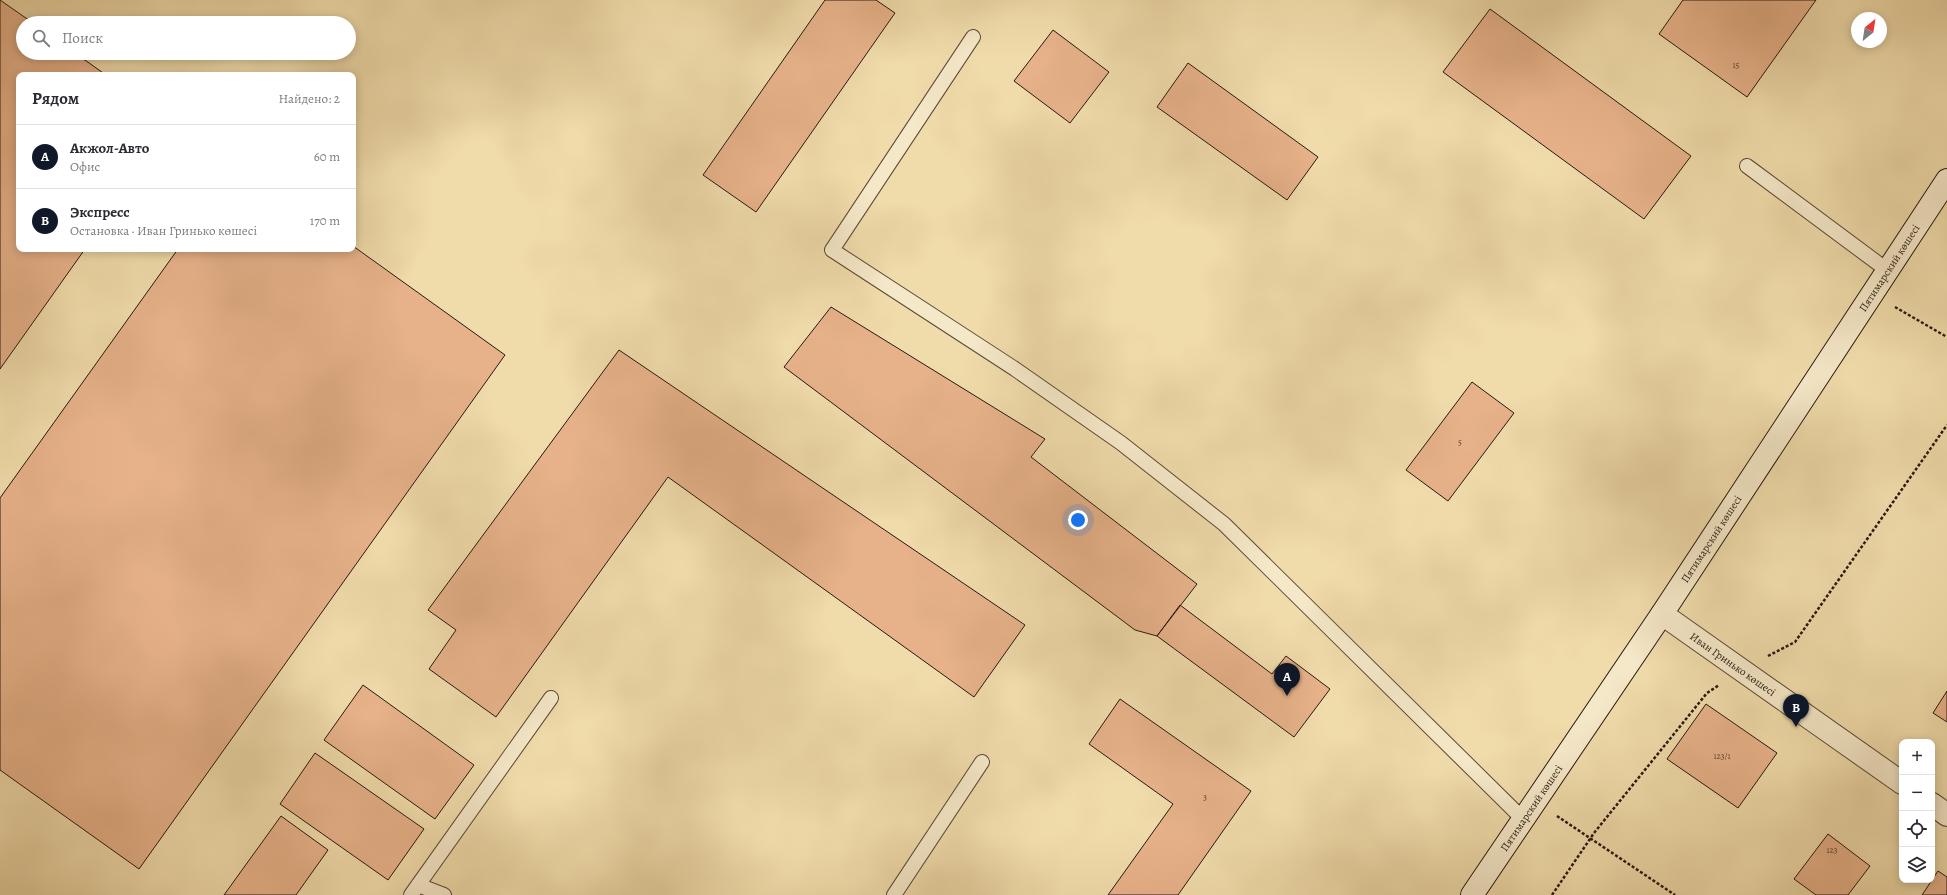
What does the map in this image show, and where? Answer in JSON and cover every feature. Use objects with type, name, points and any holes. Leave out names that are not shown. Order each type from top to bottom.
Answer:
[{"type":"main road","name":"Пятимарский көшесі","points":[[1472,895],[1662,614],[1947,180]]},
{"type":"main road","name":"Иван Гринько көшесі","points":[[1662,614],[1899,781]]},
{"type":"main road","points":[[1935,806],[1947,815]]},
{"type":"lane","points":[[973,37],[832,250],[1015,369],[1121,444],[1224,524],[1523,819]]},
{"type":"lane","points":[[1747,166],[1887,270]]},
{"type":"lane","points":[[444,895],[414,890],[551,698]]},
{"type":"lane","points":[[894,895],[982,762]]},
{"type":"path","points":[[1871,294],[1947,337]]},
{"type":"path","points":[[1535,801],[1675,895]]},
{"type":"building","points":[[0,0],[23,16],[16,16],[16,60],[85,60],[102,72],[16,72],[16,252],[83,252],[0,369]]},
{"type":"building","points":[[825,0],[876,0],[895,13],[756,212],[703,175]]},
{"type":"building","points":[[1683,0],[1816,0],[1747,97],[1659,34]]},
{"type":"building","points":[[1490,9],[1691,156],[1644,219],[1443,72]]},
{"type":"building","points":[[1053,30],[1109,72],[1070,123],[1014,81]]},
{"type":"building","points":[[1188,63],[1318,157],[1287,200],[1157,107]]},
{"type":"building","points":[[356,248],[505,355],[139,869],[0,770],[0,498],[176,252],[356,252]]},
{"type":"building","points":[[831,307],[1045,439],[1031,457],[1197,584],[1157,636],[1135,630],[784,367]]},
{"type":"building","points":[[619,350],[1025,625],[974,697],[668,477],[496,717],[429,669],[456,630],[428,610]]},
{"type":"building","points":[[1472,382],[1514,413],[1448,501],[1406,470]]},
{"type":"building","points":[[1180,605],[1272,674],[1286,656],[1330,689],[1294,737],[1157,636]]},
{"type":"building","points":[[363,685],[474,765],[435,819],[324,740]]},
{"type":"building","points":[[1947,691],[1947,722],[1933,713]]},
{"type":"building","points":[[1120,699],[1251,791],[1178,895],[1108,895],[1173,804],[1089,744]]},
{"type":"building","points":[[1706,704],[1777,753],[1738,808],[1667,759]]},
{"type":"building","points":[[315,753],[424,829],[388,880],[280,804]]},
{"type":"building","points":[[281,816],[328,850],[296,895],[224,895]]},
{"type":"building","points":[[1828,834],[1870,866],[1848,895],[1816,895],[1794,879]]},
{"type":"building","points":[[1938,871],[1947,877],[1947,895],[1922,895],[1930,883],[1935,883],[1935,876]]},
{"type":"place","name":"Акжол-Авто","points":[[1287,696]]},
{"type":"place","name":"Экспресс","points":[[1796,727]]}]
